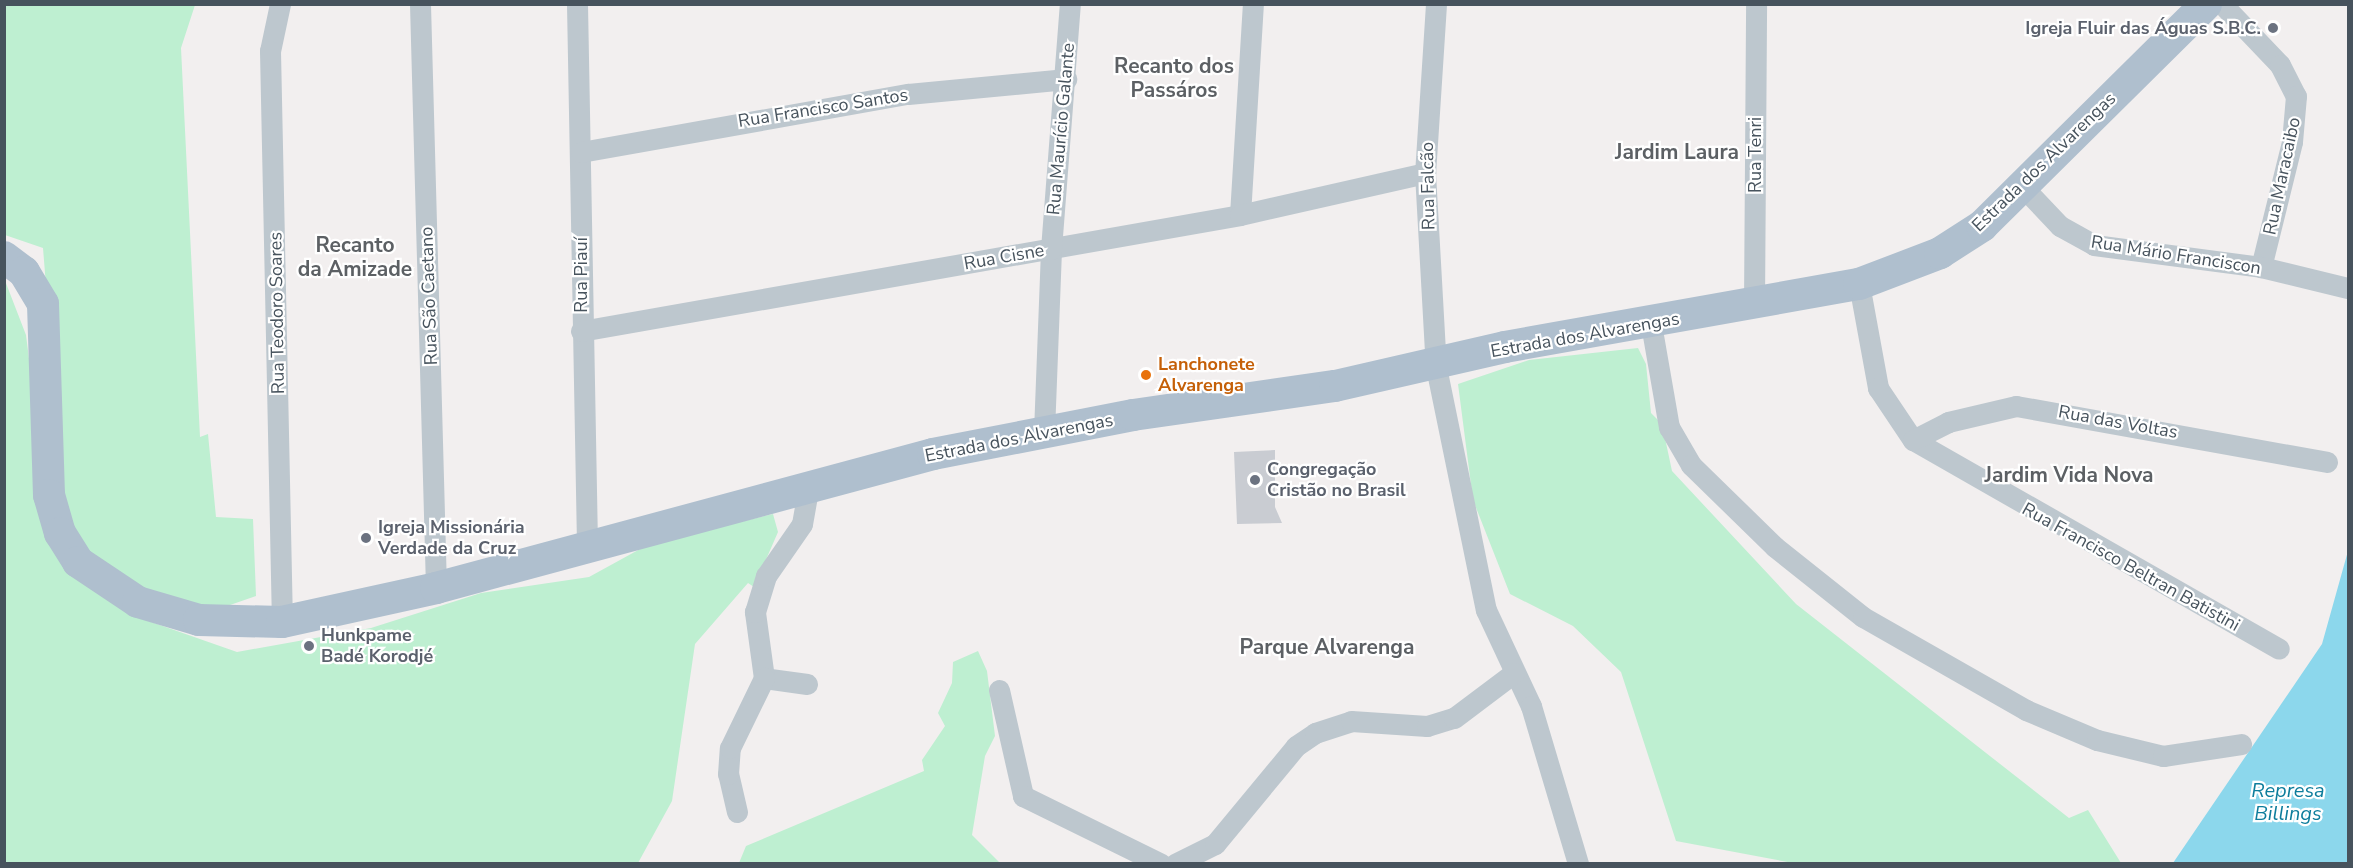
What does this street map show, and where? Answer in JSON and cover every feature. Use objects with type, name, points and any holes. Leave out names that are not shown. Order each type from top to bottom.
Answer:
[{"type":"main road","name":"Estrada dos Alvarengas","points":[[4,257],[24,272],[43,304],[49,495],[60,533],[78,562],[138,602],[198,620],[282,622],[436,588],[809,485],[1044,432],[1436,367],[1505,347],[1651,324],[1859,284],[1940,253],[1982,226],[2206,4]]},
{"type":"street","name":"Rua Teodoro Soares","points":[[279,4],[270,51],[282,622]]},
{"type":"street","name":"Rua São Caetano","points":[[420,4],[436,588]]},
{"type":"street","name":"Rua Piauí","points":[[577,4],[581,152],[581,331],[587,545]]},
{"type":"street","name":"Rua Maurício Galante","points":[[1044,432],[1051,249],[1066,79],[1070,4]]},
{"type":"street","points":[[1240,215],[1252,4]]},
{"type":"street","name":"Rua Falcão","points":[[1436,4],[1425,173],[1436,367],[1486,610],[1531,706],[1578,864]]},
{"type":"street","name":"Rua Tenri","points":[[1754,304],[1756,4]]},
{"type":"street","name":"Rua Maracaibo","points":[[2222,4],[2280,65],[2296,96],[2292,142],[2261,267]]},
{"type":"street","name":"Rua Francisco Santos","points":[[581,152],[908,94],[1066,79]]},
{"type":"street","name":"Rua Cisne","points":[[581,331],[1240,215],[1425,173]]},
{"type":"street","name":"Rua Mário Franciscon","points":[[2023,187],[2060,226],[2087,243],[2261,267],[2349,288]]},
{"type":"street","name":"Rua Francisco Beltran Batistini","points":[[1859,284],[1878,388],[1913,440],[2279,649]]},
{"type":"street","points":[[1651,324],[1669,427],[1691,465],[1774,547],[1863,617],[2026,710],[2097,740],[2163,756],[2241,744]]},
{"type":"street","name":"Rua das Voltas","points":[[1913,440],[1965,416],[2016,406],[2327,462]]},
{"type":"street","points":[[737,812],[728,774],[730,748],[764,678],[756,600],[802,524],[809,485]]},
{"type":"street","points":[[1175,864],[1215,844],[1296,746],[1315,733],[1351,721],[1427,726],[1454,718],[1514,673]]},
{"type":"street","points":[[764,678],[807,684]]},
{"type":"street","points":[[999,690],[1023,796],[1112,844],[1161,864]]},
{"type":"green space","points":[[4,5],[195,5],[181,48],[200,437],[208,434],[216,517],[253,519],[256,596],[207,613],[167,601],[100,568],[75,533],[63,498],[43,248],[5,235]]},
{"type":"green space","points":[[4,278],[26,335],[53,548],[137,617],[237,652],[371,628],[481,593],[589,577],[651,543],[773,514],[778,532],[754,587],[748,583],[695,644],[672,801],[638,863],[5,863]]},
{"type":"green space","points":[[1638,348],[1646,364],[1651,413],[1662,424],[1672,471],[1796,604],[2069,818],[2088,810],[2121,863],[1793,863],[1676,841],[1621,672],[1573,626],[1510,594],[1473,500],[1458,384],[1529,360]]},
{"type":"green space","points":[[978,651],[987,671],[995,736],[985,756],[972,835],[1000,863],[739,863],[746,846],[924,771],[922,760],[945,726],[938,713],[952,683],[953,662]]},
{"type":"water","name":"Represa Billings","points":[[2348,551],[2348,863],[2173,863],[2322,644]]},
{"type":"building","name":"Congregação Cristão no Brasil","points":[[1275,450],[1275,507],[1282,523],[1237,524],[1234,452]]},
{"type":"place","name":"Igreja Fluir das Águas S.B.C.","points":[[2273,28]]},
{"type":"place","name":"Lanchonete Alvarenga","points":[[1146,375]]},
{"type":"place","name":"Congregação Cristão no Brasil","points":[[1255,480]]},
{"type":"place","name":"Igreja Missionária Verdade da Cruz","points":[[366,538]]},
{"type":"place","name":"Hunkpame Badé Korodjé","points":[[309,646]]},
{"type":"district","name":"Recanto dos Passáros","points":[[1174,78]]},
{"type":"district","name":"Jardim Laura","points":[[1677,152]]},
{"type":"district","name":"Recanto da Amizade","points":[[355,257]]},
{"type":"district","name":"Jardim Vida Nova","points":[[2069,475]]},
{"type":"district","name":"Parque Alvarenga","points":[[1327,647]]}]
